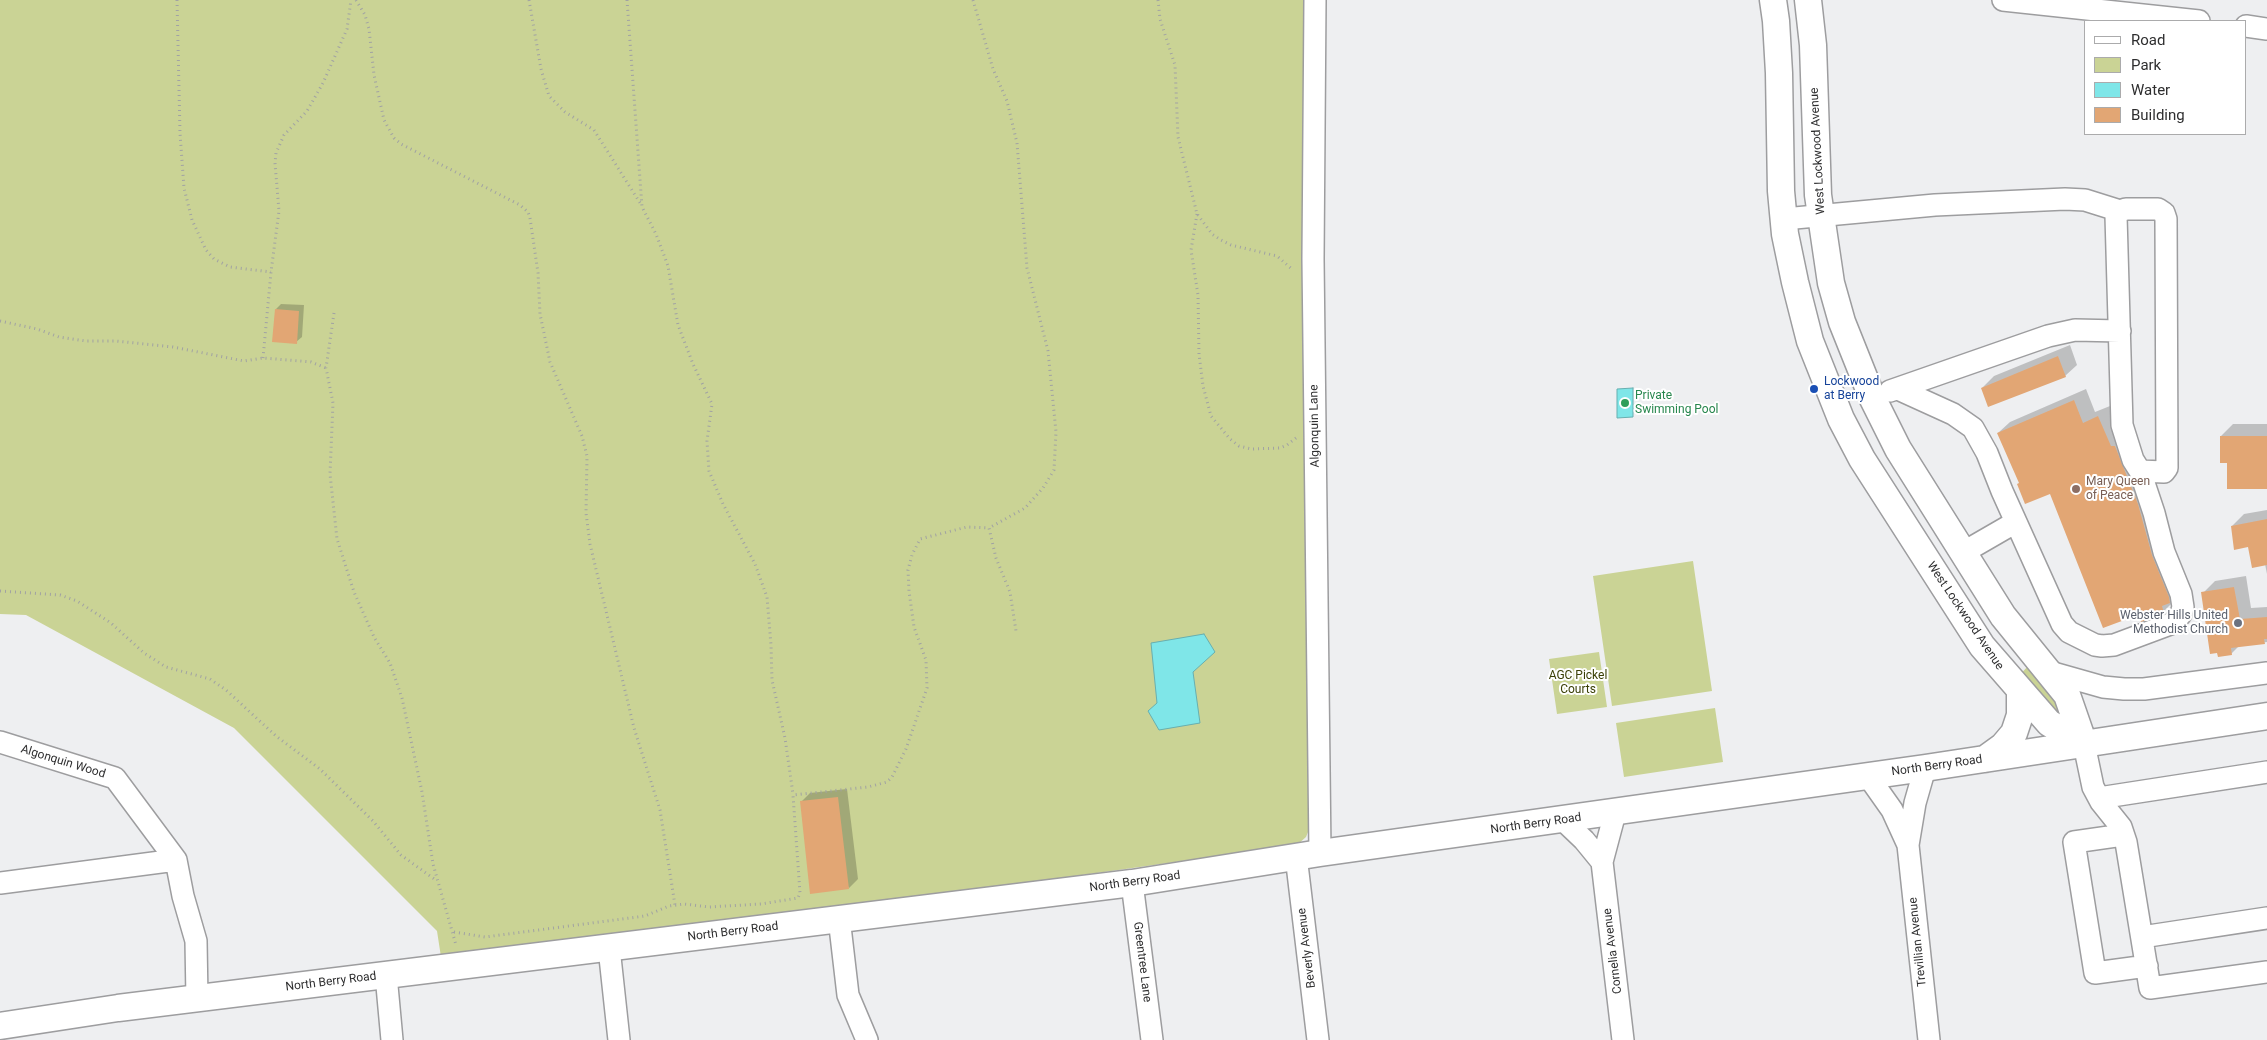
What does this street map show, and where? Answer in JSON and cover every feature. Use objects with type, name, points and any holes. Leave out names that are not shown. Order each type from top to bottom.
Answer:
[{"type":"main road","name":"West Lockwood Avenue","points":[[1773,0],[1780,73],[1781,191],[1784,220],[1794,282],[1810,341],[1838,413],[1862,459],[1982,646],[2049,723],[2084,744]]},
{"type":"main road","name":"West Lockwood Avenue","points":[[1808,0],[1813,46],[1818,195],[1831,283],[1842,322],[1872,397],[1898,449],[2003,616],[2067,694],[2084,744]]},
{"type":"main road","points":[[1838,413],[1872,397]]},
{"type":"main road","points":[[1932,570],[1964,552]]},
{"type":"main road","points":[[1985,759],[2003,746],[2014,732],[2020,714],[2020,691]]},
{"type":"main road","name":"North Berry Road","points":[[2,1030],[197,999],[1132,883],[1308,854],[1615,813],[2267,716]]},
{"type":"street","name":"Algonquin Lane","points":[[1308,854],[1315,0]]},
{"type":"street","points":[[2003,0],[2190,20]]},
{"type":"street","points":[[2247,26],[2267,29]]},
{"type":"street","points":[[1784,220],[1935,205],[2064,198],[2085,200],[2120,211],[2158,209],[2164,213],[2166,219],[2168,468],[2164,472],[2140,471]]},
{"type":"street","points":[[1898,389],[1953,414],[1973,428],[1987,453],[2062,624],[2069,632],[2095,645],[2114,645],[2173,623],[2181,614],[2183,607],[2181,594],[2164,552],[2140,471],[2133,460],[2122,425],[2116,216],[2120,211]]},
{"type":"street","points":[[1872,397],[2048,336],[2075,330],[2120,331]]},
{"type":"street","points":[[1964,552],[2016,522]]},
{"type":"street","points":[[2050,672],[2103,687],[2124,689],[2144,689],[2267,673]]},
{"type":"street","name":"Algonquin Wood","points":[[0,742],[114,778],[176,860],[183,896],[196,941],[197,999]]},
{"type":"street","points":[[2084,744],[2088,771],[2093,787],[2120,827],[2123,835],[2150,988],[2267,972]]},
{"type":"street","name":"Trevillian Avenue","points":[[1925,768],[1915,803],[1908,845],[1929,1040]]},
{"type":"street","points":[[2099,798],[2267,772]]},
{"type":"street","name":"Trevillian Avenue","points":[[1868,776],[1892,810],[1908,845]]},
{"type":"street","name":"Cornelia Avenue","points":[[1615,813],[1602,862],[1623,1040]]},
{"type":"street","points":[[1564,820],[1602,862]]},
{"type":"street","points":[[2123,835],[2074,842],[2094,973],[2146,966]]},
{"type":"street","name":"Beverly Avenue","points":[[1308,854],[1318,1040]]},
{"type":"street","points":[[0,883],[176,860]]},
{"type":"street","name":"Greentree Lane","points":[[1132,883],[1152,1040]]},
{"type":"street","points":[[839,918],[848,995],[867,1040]]},
{"type":"street","points":[[2142,937],[2267,918]]},
{"type":"street","points":[[609,948],[620,1040]]},
{"type":"street","points":[[386,976],[392,1040]]},
{"type":"path","points":[[177,0],[180,133],[184,188],[192,220],[206,250],[214,259],[230,267],[271,272]]},
{"type":"path","points":[[263,358],[271,272],[280,211],[275,163],[278,144],[307,110],[324,83],[347,29],[351,0]]},
{"type":"path","points":[[356,0],[365,15],[374,75],[384,120],[394,138],[401,144],[520,205],[528,212],[538,272],[540,314],[550,362],[582,436],[587,456],[586,513],[590,544],[634,728],[660,810],[675,905]]},
{"type":"path","points":[[454,932],[485,937],[650,916],[675,905],[684,904],[709,907],[761,904],[800,896],[793,795],[785,738],[772,680],[772,645],[766,597],[755,564],[723,504],[709,471],[707,441],[712,404],[693,364],[678,325],[668,266],[656,234],[642,207],[594,130],[565,112],[549,96],[541,69],[529,0]]},
{"type":"path","points":[[627,0],[642,207]]},
{"type":"path","points":[[793,795],[868,787],[887,782],[892,777],[906,749],[927,688],[926,660],[914,627],[908,591],[908,570],[912,554],[920,540],[967,527],[989,528],[1025,508],[1043,488],[1054,470],[1056,432],[1048,351],[1027,268],[1017,143],[1007,101],[993,69],[972,0]]},
{"type":"path","points":[[1158,0],[1160,19],[1175,65],[1178,137],[1197,214],[1212,234],[1221,240],[1231,245],[1277,256],[1289,264],[1296,274]]},
{"type":"path","points":[[1197,214],[1191,250],[1198,295],[1199,354],[1203,386],[1211,416],[1239,446],[1251,449],[1263,450],[1287,445],[1293,441],[1298,432]]},
{"type":"path","points":[[334,313],[326,368],[333,403],[330,474],[337,539],[354,592],[374,637],[390,663],[402,698],[422,792],[437,881],[454,932],[458,966]]},
{"type":"path","points":[[0,321],[37,329],[59,337],[86,341],[116,341],[172,347],[244,361],[263,358],[311,362],[326,368]]},
{"type":"path","points":[[989,528],[996,558],[1010,592],[1016,631]]},
{"type":"path","points":[[0,591],[60,595],[78,601],[111,623],[144,654],[166,667],[210,679],[226,690],[276,736],[320,768],[373,821],[401,855],[437,881]]},
{"type":"green space","points":[[0,0],[1306,0],[1313,820],[1306,837],[1297,845],[968,891],[441,957],[437,931],[234,728],[26,615],[0,614]]},
{"type":"green space","points":[[1693,561],[1712,691],[1612,706],[1593,576]]},
{"type":"green space","name":"AGC Pickel Courts","points":[[1599,652],[1607,707],[1557,714],[1549,659]]},
{"type":"green space","points":[[2028,666],[2047,682],[2063,713],[2058,717],[2017,678]]},
{"type":"green space","points":[[1715,708],[1723,762],[1624,777],[1616,723]]},
{"type":"water","name":"Private Swimming Pool","points":[[1633,388],[1633,417],[1617,418],[1617,389]]},
{"type":"water","points":[[1204,634],[1215,652],[1193,672],[1200,723],[1159,730],[1148,711],[1157,703],[1151,643]]},
{"type":"building","points":[[275,309],[299,311],[297,344],[272,342]]},
{"type":"building","points":[[2058,356],[2066,377],[1988,407],[1981,388]]},
{"type":"building","name":"Mary Queen of Peace","points":[[2074,400],[2083,423],[2098,416],[2111,446],[2115,446],[2138,504],[2152,555],[2169,597],[2170,603],[2162,606],[2164,613],[2141,622],[2138,615],[2103,628],[2050,494],[2025,504],[2017,484],[2019,483],[1997,433]]},
{"type":"building","points":[[2220,436],[2267,436],[2267,489],[2227,489],[2227,463],[2220,463]]},
{"type":"building","points":[[2267,519],[2267,565],[2252,568],[2248,547],[2234,550],[2231,526]]},
{"type":"building","name":"Webster Hills United Methodist Church","points":[[2234,587],[2240,619],[2267,617],[2267,639],[2264,639],[2265,644],[2231,648],[2232,655],[2218,657],[2217,653],[2210,654],[2201,592]]},
{"type":"building","points":[[838,797],[849,889],[810,894],[800,801]]},
{"type":"place","name":"Lockwood at Berry","points":[[1814,389]]},
{"type":"place","name":"Private Swimming Pool","points":[[1625,403]]},
{"type":"place","name":"Mary Queen of Peace","points":[[2076,489]]},
{"type":"place","name":"Webster Hills United Methodist Church","points":[[2238,623]]}]
